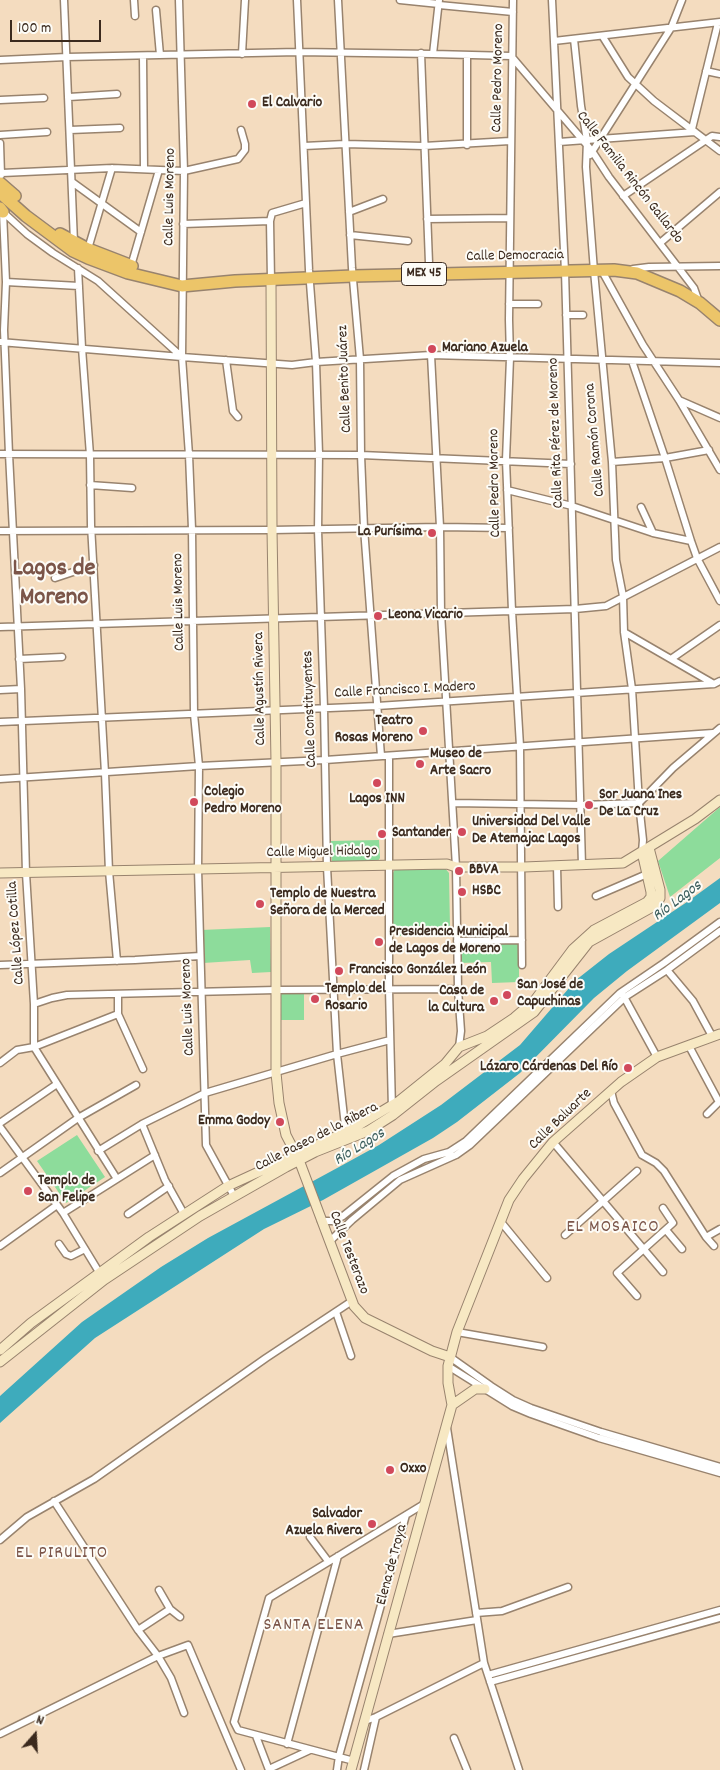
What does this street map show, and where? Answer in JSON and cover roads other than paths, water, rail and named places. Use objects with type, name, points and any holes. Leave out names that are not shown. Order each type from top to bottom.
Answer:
[{"type":"highway","name":"Calle Democracia","points":[[0,179],[55,230],[74,242],[131,266],[182,282]]},
{"type":"highway","points":[[0,179],[11,203]]},
{"type":"highway","name":"Calle Democracia","points":[[0,193],[54,238],[73,251],[128,273],[182,282],[614,270],[656,280],[700,303]]},
{"type":"highway","name":"Calle Familia Rincón Gallardo","points":[[700,303],[720,320]]},
{"type":"street","points":[[64,0],[68,57],[74,242]]},
{"type":"street","points":[[134,0],[135,16]]},
{"type":"street","name":"Calle Luis Moreno","points":[[179,0],[184,171],[182,358],[192,529],[194,714],[199,766],[198,869],[206,1145],[234,1196]]},
{"type":"street","points":[[242,54],[245,0]]},
{"type":"street","name":"Calle Constituyentes","points":[[297,0],[298,52],[316,362],[319,454],[318,530],[327,867],[337,1054],[346,1135]]},
{"type":"street","name":"Calle Benito Juárez","points":[[338,0],[350,235],[360,359],[364,528],[381,756]]},
{"type":"street","points":[[400,0],[513,12]]},
{"type":"street","name":"Calle Pedro Moreno","points":[[513,0],[510,141],[510,358],[506,460],[522,803],[522,965]]},
{"type":"street","name":"Calle Rita Pérez de Moreno","points":[[552,0],[565,271],[576,693],[582,805],[582,865]]},
{"type":"street","points":[[588,160],[670,28],[682,0]]},
{"type":"street","points":[[433,54],[439,3]]},
{"type":"street","points":[[156,10],[160,55]]},
{"type":"street","points":[[554,42],[719,22],[706,70],[693,131]]},
{"type":"street","points":[[603,37],[628,77],[654,101],[720,151]]},
{"type":"street","name":"Calle Ramón Corona","points":[[574,39],[598,271],[602,360],[612,462],[616,560],[623,596],[624,632],[632,689],[639,803],[645,850]]},
{"type":"street","points":[[0,60],[298,52],[511,56]]},
{"type":"street","points":[[421,54],[429,264]]},
{"type":"street","points":[[467,55],[467,145]]},
{"type":"street","points":[[143,56],[144,169]]},
{"type":"street","name":"Calle Familia Rincón Gallardo","points":[[511,56],[592,151],[623,196],[694,288],[700,303]]},
{"type":"street","points":[[706,70],[720,74]]},
{"type":"street","points":[[69,96],[118,94]]},
{"type":"street","points":[[0,100],[44,98]]},
{"type":"street","points":[[70,130],[120,128]]},
{"type":"street","points":[[0,143],[0,179],[72,170],[112,168],[184,171],[238,159],[245,150],[246,144],[241,130]]},
{"type":"street","points":[[558,142],[585,142],[693,131]]},
{"type":"street","points":[[0,135],[47,132]]},
{"type":"street","points":[[623,196],[712,136],[720,137]]},
{"type":"street","points":[[304,146],[346,144],[467,145],[510,141]]},
{"type":"street","points":[[88,249],[112,168]]},
{"type":"street","points":[[131,266],[159,170]]},
{"type":"street","points":[[72,182],[141,232]]},
{"type":"street","points":[[660,243],[720,192]]},
{"type":"street","points":[[349,212],[383,199]]},
{"type":"street","points":[[183,224],[270,221],[272,214],[306,203]]},
{"type":"street","points":[[1,210],[27,234],[98,281],[182,358]]},
{"type":"street","name":"Calle López Cotilla","points":[[1,210],[2,254],[6,282],[2,330],[21,689],[26,873],[30,964],[34,1004],[34,1047]]},
{"type":"street","points":[[427,220],[510,218]]},
{"type":"street","name":"Calle Agustín Rivera","points":[[270,221],[276,762],[276,1073],[278,1103],[286,1135],[297,1157]]},
{"type":"street","points":[[350,235],[408,242]]},
{"type":"street","points":[[614,270],[649,267],[720,266]]},
{"type":"street","points":[[78,268],[90,455],[109,871],[116,961]]},
{"type":"street","points":[[598,271],[680,400],[720,470]]},
{"type":"street","points":[[6,282],[79,286]]},
{"type":"street","points":[[509,304],[538,304]]},
{"type":"street","points":[[566,315],[583,315]]},
{"type":"street","points":[[3,342],[182,358],[292,365],[431,355],[720,363]]},
{"type":"street","points":[[431,355],[440,527],[441,613],[454,803],[458,989],[461,1031],[459,1047],[464,1046],[469,1050],[470,1054],[467,1060]]},
{"type":"street","points":[[226,360],[233,411],[238,417]]},
{"type":"street","points":[[632,361],[697,558],[720,602]]},
{"type":"street","points":[[680,400],[720,418]]},
{"type":"street","points":[[612,462],[665,458],[709,450]]},
{"type":"street","points":[[0,454],[319,454],[571,464]]},
{"type":"street","points":[[90,484],[132,488]]},
{"type":"street","points":[[507,490],[572,506],[652,533],[691,541]]},
{"type":"street","points":[[641,507],[652,533]]},
{"type":"street","points":[[0,530],[509,528]]},
{"type":"street","points":[[0,627],[575,609],[606,606],[720,547]]},
{"type":"street","points":[[55,578],[94,565]]},
{"type":"street","points":[[671,659],[720,625]]},
{"type":"street","points":[[624,632],[718,683]]},
{"type":"street","points":[[19,659],[62,657]]},
{"type":"street","name":"Calle Francisco I. Madero","points":[[0,722],[377,706],[718,683]]},
{"type":"street","points":[[0,690],[21,689]]},
{"type":"street","points":[[454,803],[582,805],[639,803],[672,768],[720,728]]},
{"type":"street","points":[[0,779],[389,756],[714,733]]},
{"type":"street","points":[[389,756],[389,989],[392,1110]]},
{"type":"street","name":"Calle Miguel Hidalgo","points":[[0,873],[446,864],[456,867],[521,867],[623,863],[695,819],[720,800]]},
{"type":"street","name":"Calle Paseo de la Ribera","points":[[392,1110],[445,1064],[459,1047],[487,1036],[514,1018],[535,1000],[573,949],[594,930],[647,902],[651,896],[645,850]]},
{"type":"street","name":"Calle Paseo de la Ribera","points":[[0,1350],[31,1323],[102,1276],[200,1216],[286,1167],[297,1157],[315,1152],[392,1110],[534,1012],[589,942],[656,905],[660,898],[660,890],[645,850]]},
{"type":"street","points":[[557,866],[558,907]]},
{"type":"street","points":[[596,896],[647,874]]},
{"type":"street","points":[[322,1221],[332,1221],[343,1216],[393,1176],[424,1159],[449,1152],[466,1141],[622,995],[720,922]]},
{"type":"street","points":[[330,1241],[400,1180],[456,1155],[470,1145],[622,995],[667,970],[720,932]]},
{"type":"street","points":[[457,941],[522,940]]},
{"type":"street","points":[[0,965],[200,956]]},
{"type":"street","points":[[667,970],[716,1035]]},
{"type":"street","points":[[34,1004],[67,995],[276,990],[458,989]]},
{"type":"street","points":[[118,995],[118,1014],[143,1069]]},
{"type":"street","points":[[622,995],[657,1057]]},
{"type":"street","points":[[0,1063],[17,1050],[34,1047],[118,1014]]},
{"type":"street","name":"Calle Baluarte","points":[[449,1361],[458,1332],[509,1200],[522,1179],[553,1142],[611,1091],[657,1057],[716,1035]]},
{"type":"street","points":[[98,1151],[142,1124],[205,1093],[390,1040]]},
{"type":"street","points":[[689,1046],[718,1102],[707,1114]]},
{"type":"street","points":[[34,1047],[117,1180]]},
{"type":"street","points":[[0,1122],[57,1084]]},
{"type":"street","points":[[0,1173],[78,1118],[136,1084]]},
{"type":"street","points":[[611,1091],[614,1103],[642,1154],[664,1171],[706,1237],[714,1246]]},
{"type":"street","points":[[142,1124],[168,1186],[184,1214]]},
{"type":"street","points":[[0,1127],[63,1213],[102,1276]]},
{"type":"street","name":"Calle Paseo de la Ribera","points":[[0,1362],[149,1236],[228,1186],[346,1135]]},
{"type":"street","points":[[553,1142],[662,1272]]},
{"type":"street","points":[[286,1167],[303,1172],[315,1152]]},
{"type":"street","points":[[63,1213],[155,1155]]},
{"type":"street","name":"Calle Testerazo","points":[[297,1157],[354,1306],[365,1318],[449,1361]]},
{"type":"street","points":[[565,1235],[637,1171]]},
{"type":"street","points":[[128,1214],[168,1186]]},
{"type":"street","points":[[0,1246],[57,1205]]},
{"type":"street","points":[[637,1296],[617,1273],[643,1248],[673,1224],[663,1208]]},
{"type":"street","points":[[501,1222],[547,1278]]},
{"type":"street","points":[[706,1237],[720,1229]]},
{"type":"street","points":[[666,1230],[682,1249]]},
{"type":"street","points":[[59,1244],[66,1254],[71,1256],[85,1249]]},
{"type":"street","points":[[0,1540],[28,1517],[94,1478],[266,1358],[352,1301]]},
{"type":"street","points":[[336,1312],[351,1356]]},
{"type":"street","points":[[458,1332],[543,1347]]},
{"type":"street","points":[[449,1361],[485,1389],[512,1406],[556,1424],[599,1438],[720,1473]]},
{"type":"street","points":[[449,1361],[513,1400],[531,1408],[601,1432],[720,1467]]},
{"type":"street","name":"Elena de Troya","points":[[353,1766],[452,1405],[448,1383],[449,1361]]},
{"type":"street","points":[[452,1405],[475,1389],[485,1389]]},
{"type":"street","points":[[446,1422],[484,1663],[518,1770]]},
{"type":"street","points":[[54,1501],[138,1630],[158,1656],[171,1678],[184,1713]]},
{"type":"street","points":[[353,1766],[338,1756],[238,1730],[234,1722],[269,1598],[424,1504]]},
{"type":"street","points":[[330,1770],[338,1767],[338,1756],[406,1515]]},
{"type":"street","points":[[310,1537],[328,1562]]},
{"type":"street","points":[[287,1744],[338,1556]]},
{"type":"street","points":[[388,1634],[502,1611],[568,1586]]},
{"type":"street","points":[[159,1590],[170,1609],[180,1617]]},
{"type":"street","points":[[138,1630],[170,1609]]},
{"type":"street","points":[[489,1678],[665,1629],[720,1610]]},
{"type":"street","points":[[665,1629],[720,1618]]},
{"type":"street","points":[[0,1734],[158,1656],[188,1645],[241,1770]]},
{"type":"street","points":[[365,1721],[484,1663]]},
{"type":"street","points":[[364,1770],[376,1717]]},
{"type":"street","points":[[256,1736],[269,1769],[310,1750]]},
{"type":"street","points":[[454,1738],[467,1770]]},
{"type":"water","points":[[720,878],[720,903],[627,971],[594,998],[520,1073],[457,1122],[433,1138],[323,1200],[264,1229],[95,1338],[0,1423],[0,1396],[82,1322],[161,1267],[208,1238],[379,1145],[441,1105],[520,1045],[576,980],[609,954]]},
{"type":"place","name":"El Calvario","points":[[252,104]]},
{"type":"place","name":"Mariano Azuela","points":[[432,349]]},
{"type":"place","name":"La Purísima","points":[[432,533]]},
{"type":"place","name":"Leona Vicario","points":[[378,616]]},
{"type":"place","name":"Teatro Rosas Moreno","points":[[423,731]]},
{"type":"place","name":"Museo de Arte Sacro","points":[[420,764]]},
{"type":"place","name":"Lagos INN","points":[[377,783]]},
{"type":"place","name":"Colegio Pedro Moreno","points":[[194,802]]},
{"type":"place","name":"Sor Juana Ines De La Cruz","points":[[589,805]]},
{"type":"place","name":"Universidad Del Valle De Atemajac Lagos","points":[[462,832]]},
{"type":"place","name":"Santander","points":[[382,834]]},
{"type":"place","name":"BBVA","points":[[459,871]]},
{"type":"place","name":"HSBC","points":[[462,892]]},
{"type":"place","name":"Templo de Nuestra Señora de la Merced","points":[[260,904]]},
{"type":"place","name":"Presidencia Municipal de Lagos de Moreno","points":[[379,942]]},
{"type":"place","name":"Francisco González León","points":[[339,971]]},
{"type":"place","name":"San José de Capuchinas","points":[[507,995]]},
{"type":"place","name":"Templo del Rosario","points":[[315,999]]},
{"type":"place","name":"Casa de la Cultura","points":[[494,1001]]},
{"type":"place","name":"Lázaro Cárdenas Del Río","points":[[628,1068]]},
{"type":"place","name":"Emma Godoy","points":[[280,1122]]},
{"type":"place","name":"Templo de San Felipe","points":[[28,1191]]},
{"type":"place","name":"Oxxo","points":[[390,1470]]},
{"type":"place","name":"Salvador Azuela Rivera","points":[[372,1524]]},
{"type":"district","name":"Lagos de Moreno","points":[[54,586]]},
{"type":"district","name":"EL MOSAICO","points":[[613,1229]]},
{"type":"district","name":"EL PIRULITO","points":[[62,1555]]},
{"type":"district","name":"SANTA ELENA","points":[[314,1627]]},
{"type":"water label","name":"Río Lagos","points":[[678,902]]},
{"type":"water label","name":"Río Lagos","points":[[360,1148]]}]
